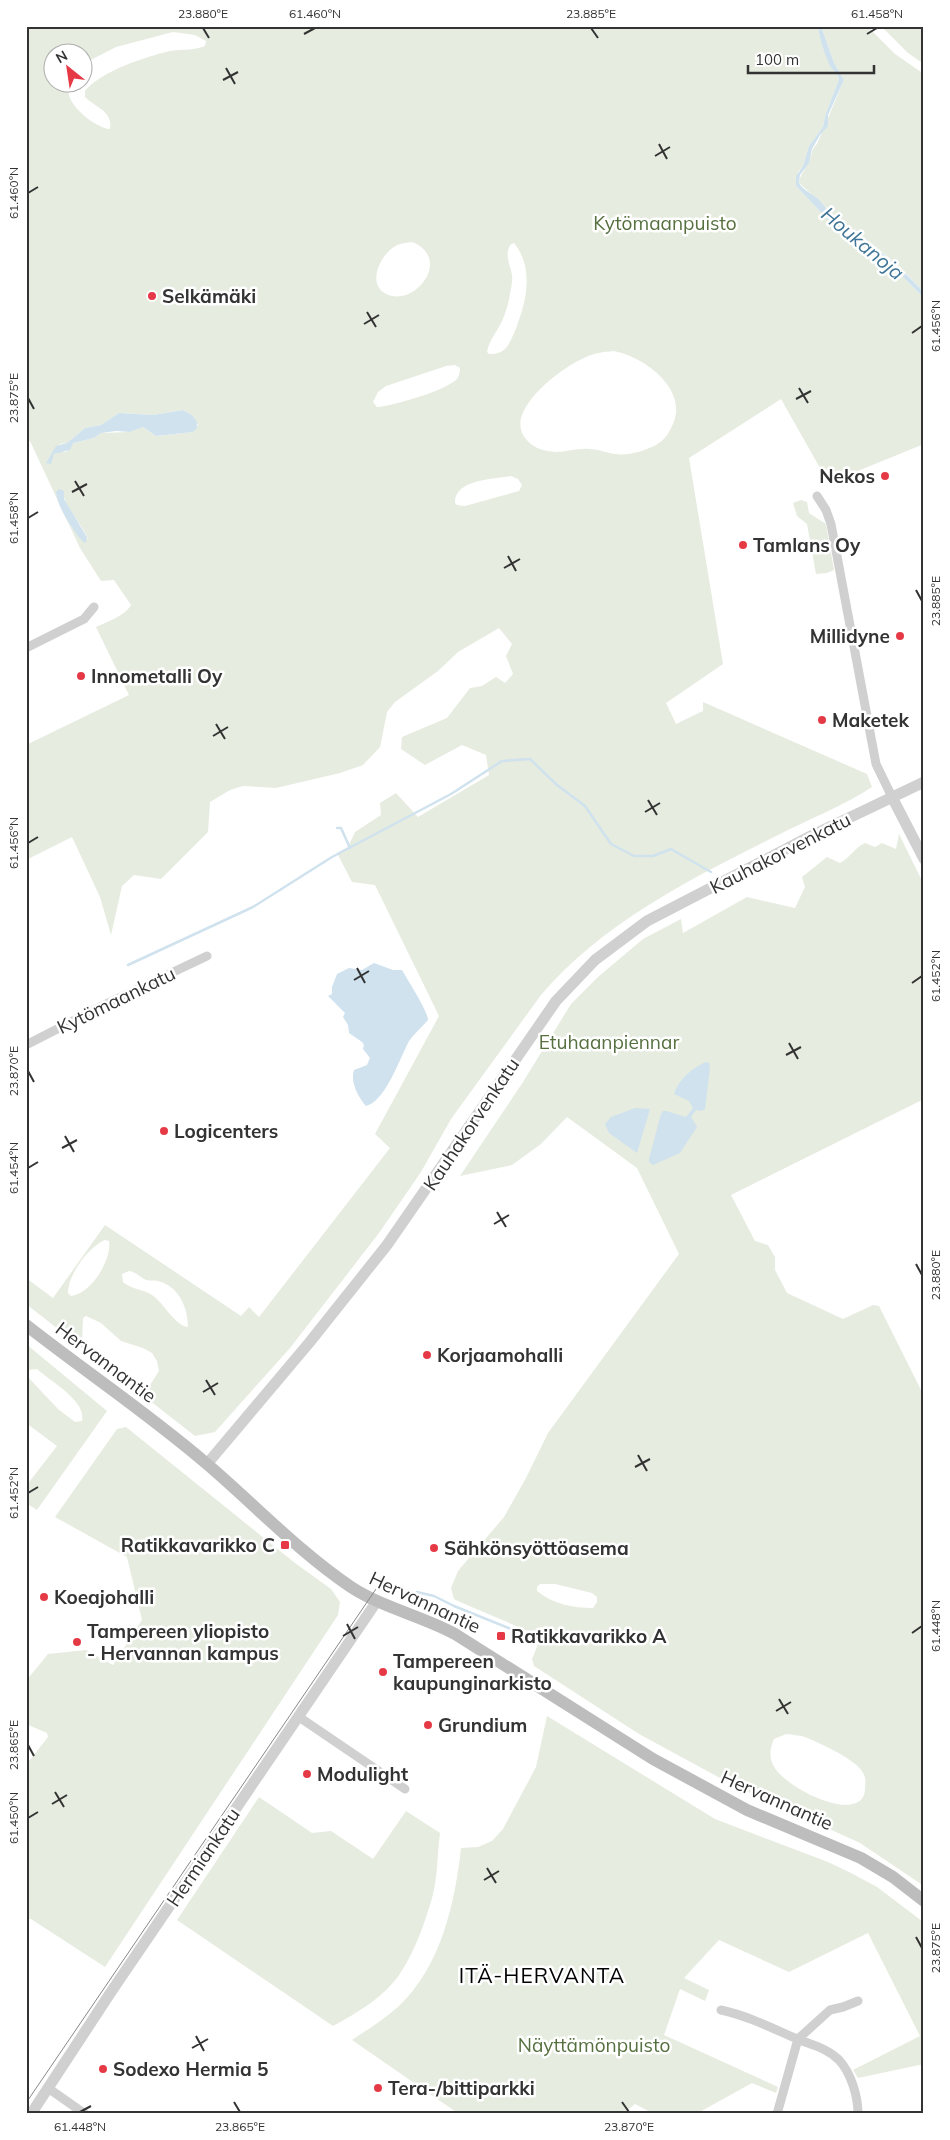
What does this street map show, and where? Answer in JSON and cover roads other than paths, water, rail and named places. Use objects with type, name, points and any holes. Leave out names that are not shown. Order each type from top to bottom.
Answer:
[{"type":"main road","name":"Hervannantie","points":[[26,1325],[207,1464],[323,1566],[353,1588],[377,1601],[439,1625],[653,1759],[747,1810],[861,1858],[893,1877],[924,1901]]},
{"type":"street","points":[[817,496],[826,510],[831,524],[876,764],[924,859]]},
{"type":"street","points":[[26,648],[84,619],[94,607]]},
{"type":"street","name":"Kauhakorvenkatu","points":[[207,1464],[372,1265],[432,1182],[556,1001],[595,960],[647,921],[811,836],[924,782]]},
{"type":"street","name":"Kytömaankatu","points":[[26,1045],[104,1004],[207,956]]},
{"type":"street","name":"Hermiankatu","points":[[31,2114],[377,1601]]},
{"type":"street","points":[[299,1717],[405,1789]]},
{"type":"street","points":[[777,2114],[798,2039],[830,2010],[843,2008],[858,2001]]},
{"type":"street","points":[[721,2010],[762,2022],[798,2039],[817,2045],[839,2060],[851,2079],[858,2105],[858,2114]]},
{"type":"street","points":[[48,2088],[85,2114]]},
{"type":"water","name":"Houkanoja","points":[[818,26],[821,26],[834,63],[844,80],[828,115],[828,126],[812,149],[809,163],[800,175],[799,183],[805,190],[817,198],[842,225],[861,235],[899,267],[924,292],[924,298],[888,262],[836,228],[796,186],[796,176],[803,166],[809,146],[823,127],[825,116],[839,79],[826,57]]},
{"type":"water","points":[[183,410],[192,415],[197,422],[197,428],[193,432],[156,436],[143,427],[130,432],[101,433],[94,438],[73,443],[70,450],[54,454],[51,464],[46,463],[56,446],[67,443],[85,428],[101,425],[119,413],[153,415]]},
{"type":"water","points":[[59,489],[64,491],[64,499],[87,537],[86,543],[78,536],[62,512],[56,492]]},
{"type":"water","points":[[374,963],[393,970],[402,970],[421,1003],[428,1020],[409,1041],[386,1088],[373,1103],[366,1106],[356,1089],[353,1075],[354,1070],[367,1065],[370,1058],[363,1049],[364,1045],[362,1042],[349,1033],[348,1025],[343,1017],[345,1013],[328,996],[332,994],[332,987],[337,974],[349,968],[362,970]]},
{"type":"water","points":[[706,1062],[709,1063],[710,1068],[705,1109],[701,1111],[696,1110],[691,1117],[697,1127],[680,1153],[653,1165],[649,1162],[649,1159],[661,1114],[663,1111],[666,1111],[686,1117],[693,1108],[689,1101],[674,1094],[679,1084],[687,1075],[696,1067]]},
{"type":"water","points":[[635,1108],[650,1109],[637,1153],[609,1133],[605,1124],[611,1117]]},
{"type":"waterway","points":[[128,965],[253,907],[332,857],[451,794],[502,761],[530,759],[557,785],[585,806],[611,844],[634,856],[653,856],[671,849],[711,872]]},
{"type":"waterway","points":[[337,828],[341,828],[350,848]]},
{"type":"waterway","points":[[417,1592],[434,1596],[536,1639]]},
{"type":"tram line","points":[[26,2103],[376,1589]]},
{"type":"place","name":"Selkämäki","points":[[152,296]]},
{"type":"place","name":"Nekos","points":[[885,476]]},
{"type":"place","name":"Tamlans Oy","points":[[743,545]]},
{"type":"place","name":"Millidyne","points":[[900,636]]},
{"type":"place","name":"Innometalli Oy","points":[[81,676]]},
{"type":"place","name":"Maketek","points":[[822,720]]},
{"type":"place","name":"Logicenters","points":[[164,1131]]},
{"type":"place","name":"Korjaamohalli","points":[[427,1355]]},
{"type":"place","name":"Ratikkavarikko C","points":[[285,1545]]},
{"type":"place","name":"Sähkönsyöttöasema","points":[[434,1548]]},
{"type":"place","name":"Koeajohalli","points":[[44,1597]]},
{"type":"place","name":"Ratikkavarikko A","points":[[501,1636]]},
{"type":"place","name":"Tampereen yliopisto - Hervannan kampus","points":[[77,1642]]},
{"type":"place","name":"Tampereen kaupunginarkisto","points":[[383,1672]]},
{"type":"place","name":"Grundium","points":[[428,1725]]},
{"type":"place","name":"Modulight","points":[[307,1774]]},
{"type":"place","name":"Sodexo Hermia 5","points":[[103,2069]]},
{"type":"place","name":"Tera-/bittiparkki","points":[[378,2088]]},
{"type":"district","name":"ITÄ-HERVANTA","points":[[542,1975]]},
{"type":"park label","name":"Kytömaanpuisto","points":[[665,223]]},
{"type":"park label","name":"Etuhaanpiennar","points":[[609,1042]]},
{"type":"park label","name":"Näyttämönpuisto","points":[[594,2045]]}]
